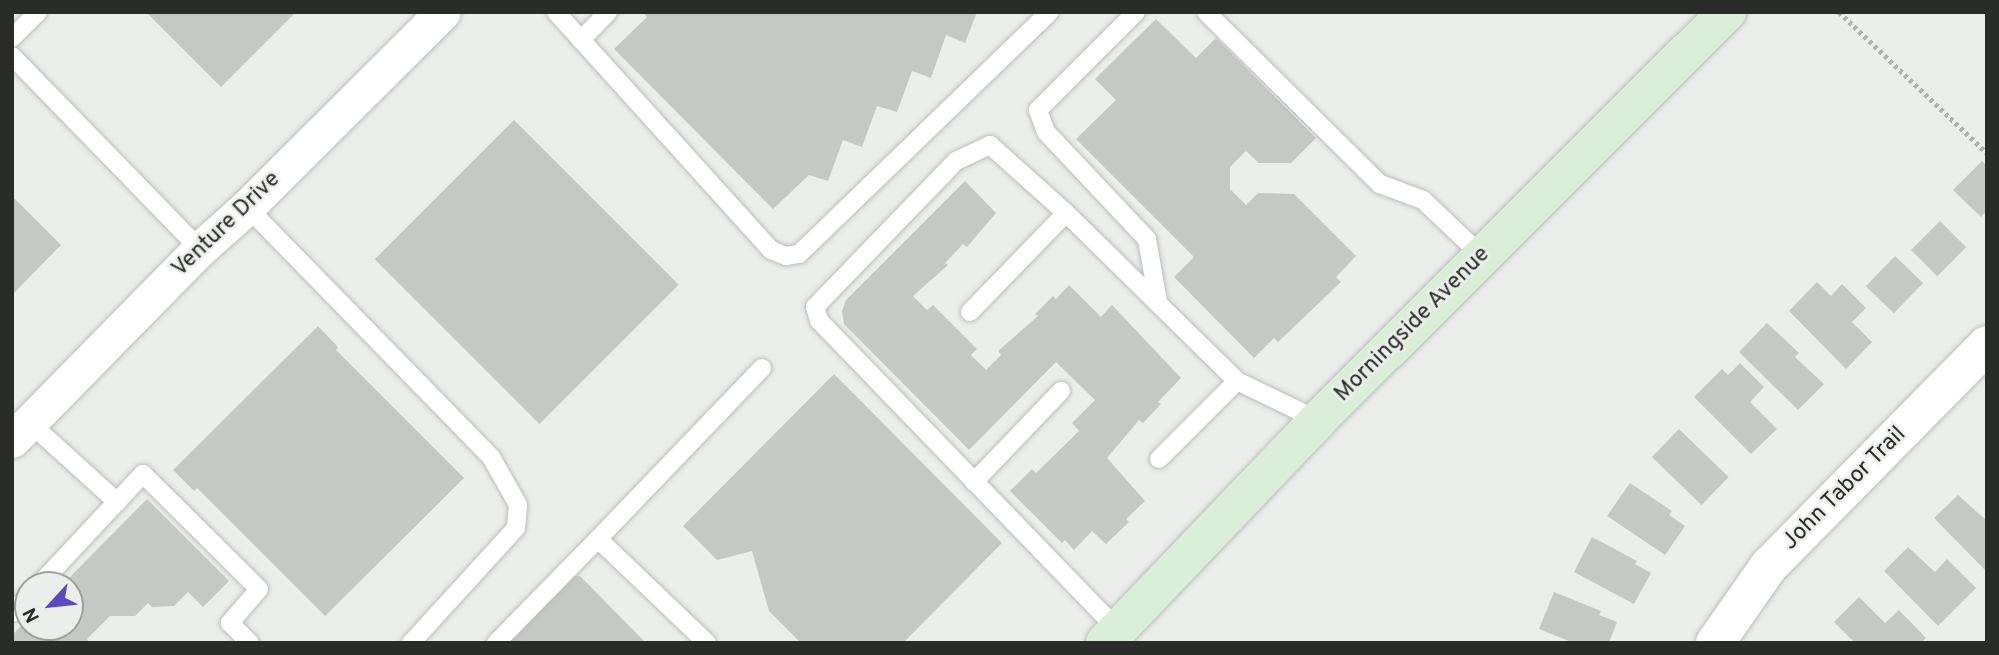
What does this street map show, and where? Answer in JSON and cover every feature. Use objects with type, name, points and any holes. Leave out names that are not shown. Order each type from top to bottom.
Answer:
[{"type":"main road","name":"Morningside Avenue","points":[[1111,636],[1318,420],[1727,12]]},
{"type":"street","name":"Venture Drive","points":[[21,431],[200,249],[443,12]]},
{"type":"street","name":"John Tabor Trail","points":[[1715,643],[1769,566],[1987,345]]},
{"type":"lane","points":[[12,38],[38,12]]},
{"type":"lane","points":[[556,12],[771,250],[786,256],[799,254],[1050,12]]},
{"type":"lane","points":[[581,40],[608,12]]},
{"type":"lane","points":[[1136,12],[1038,110],[1046,132],[1147,239],[1158,302]]},
{"type":"lane","points":[[1206,12],[1380,184],[1423,200],[1482,256]]},
{"type":"lane","points":[[12,56],[200,249]]},
{"type":"lane","points":[[1111,636],[974,482],[819,320],[815,307],[956,160],[990,145],[1066,213],[1237,381],[1318,420]]},
{"type":"lane","points":[[247,206],[491,457],[518,505],[516,528],[411,643]]},
{"type":"lane","points":[[970,312],[1066,213]]},
{"type":"lane","points":[[496,643],[762,368]]},
{"type":"lane","points":[[1159,459],[1237,381]]},
{"type":"lane","points":[[974,482],[1061,391]]},
{"type":"lane","points":[[21,431],[117,502]]},
{"type":"lane","points":[[52,571],[144,474],[259,589],[230,623],[250,643]]},
{"type":"lane","points":[[598,539],[707,643]]},
{"type":"path","points":[[1839,12],[1987,153]]},
{"type":"building","points":[[146,12],[296,12],[221,87]]},
{"type":"building","points":[[643,12],[977,12],[965,43],[946,35],[931,78],[912,71],[897,112],[877,106],[862,147],[843,140],[828,181],[809,175],[773,209],[614,49],[647,17]]},
{"type":"building","points":[[1156,19],[1196,58],[1216,38],[1316,138],[1291,163],[1259,163],[1246,151],[1230,167],[1230,189],[1246,205],[1258,193],[1294,194],[1356,256],[1336,277],[1341,282],[1278,342],[1274,338],[1254,358],[1174,277],[1194,257],[1076,139],[1116,100],[1095,79]]},
{"type":"building","points":[[514,120],[679,285],[539,424],[375,259]]},
{"type":"building","points":[[1982,161],[1987,166],[1987,210],[1981,217],[1953,190]]},
{"type":"building","points":[[965,181],[996,213],[967,247],[963,244],[945,263],[948,265],[913,296],[927,310],[933,305],[977,349],[971,355],[986,370],[1001,355],[998,351],[1038,316],[1035,314],[1053,296],[1056,299],[1069,285],[1101,317],[1112,305],[1181,378],[1158,402],[1161,404],[1143,423],[1139,420],[1107,458],[1145,501],[1126,519],[1129,522],[1106,544],[1092,531],[1074,550],[1065,540],[1062,543],[1010,491],[1032,469],[1036,473],[1079,431],[1072,423],[1095,400],[1056,362],[969,450],[844,324],[842,311],[846,300]]},
{"type":"building","points":[[12,196],[61,245],[12,295]]},
{"type":"building","points":[[1940,221],[1966,247],[1937,276],[1911,250]]},
{"type":"building","points":[[1895,256],[1923,283],[1894,313],[1866,286]]},
{"type":"building","points":[[1817,282],[1831,296],[1842,284],[1866,308],[1852,322],[1872,342],[1846,369],[1789,311]]},
{"type":"building","points":[[1767,323],[1799,353],[1795,357],[1824,384],[1798,410],[1739,352]]},
{"type":"building","points":[[318,326],[338,347],[336,350],[464,478],[325,616],[197,488],[194,491],[173,470]]},
{"type":"building","points":[[1740,363],[1764,387],[1750,402],[1777,429],[1751,454],[1694,397],[1722,369],[1728,375]]},
{"type":"building","points":[[834,374],[1002,543],[903,643],[801,643],[769,611],[752,551],[717,560],[683,526]]},
{"type":"building","points":[[1679,429],[1729,477],[1702,505],[1652,457]]},
{"type":"building","points":[[1630,483],[1672,511],[1669,515],[1685,526],[1665,555],[1607,516]]},
{"type":"building","points":[[1958,495],[1987,521],[1987,572],[1934,518]]},
{"type":"building","points":[[147,499],[229,581],[203,607],[188,592],[174,606],[152,607],[148,603],[135,616],[110,616],[87,639],[90,643],[13,643],[14,633],[14,641],[84,641],[84,571],[76,571]]},
{"type":"building","points":[[1592,537],[1637,561],[1635,564],[1651,573],[1634,604],[1574,572]]},
{"type":"building","points":[[1908,547],[1935,572],[1947,559],[1976,588],[1938,626],[1884,571]]},
{"type":"building","points":[[570,576],[580,576],[646,643],[503,643]]},
{"type":"building","points":[[1554,592],[1601,611],[1599,615],[1617,622],[1609,643],[1574,643],[1539,629]]},
{"type":"building","points":[[1859,597],[1885,623],[1899,610],[1926,638],[1921,643],[1855,643],[1834,622]]}]
